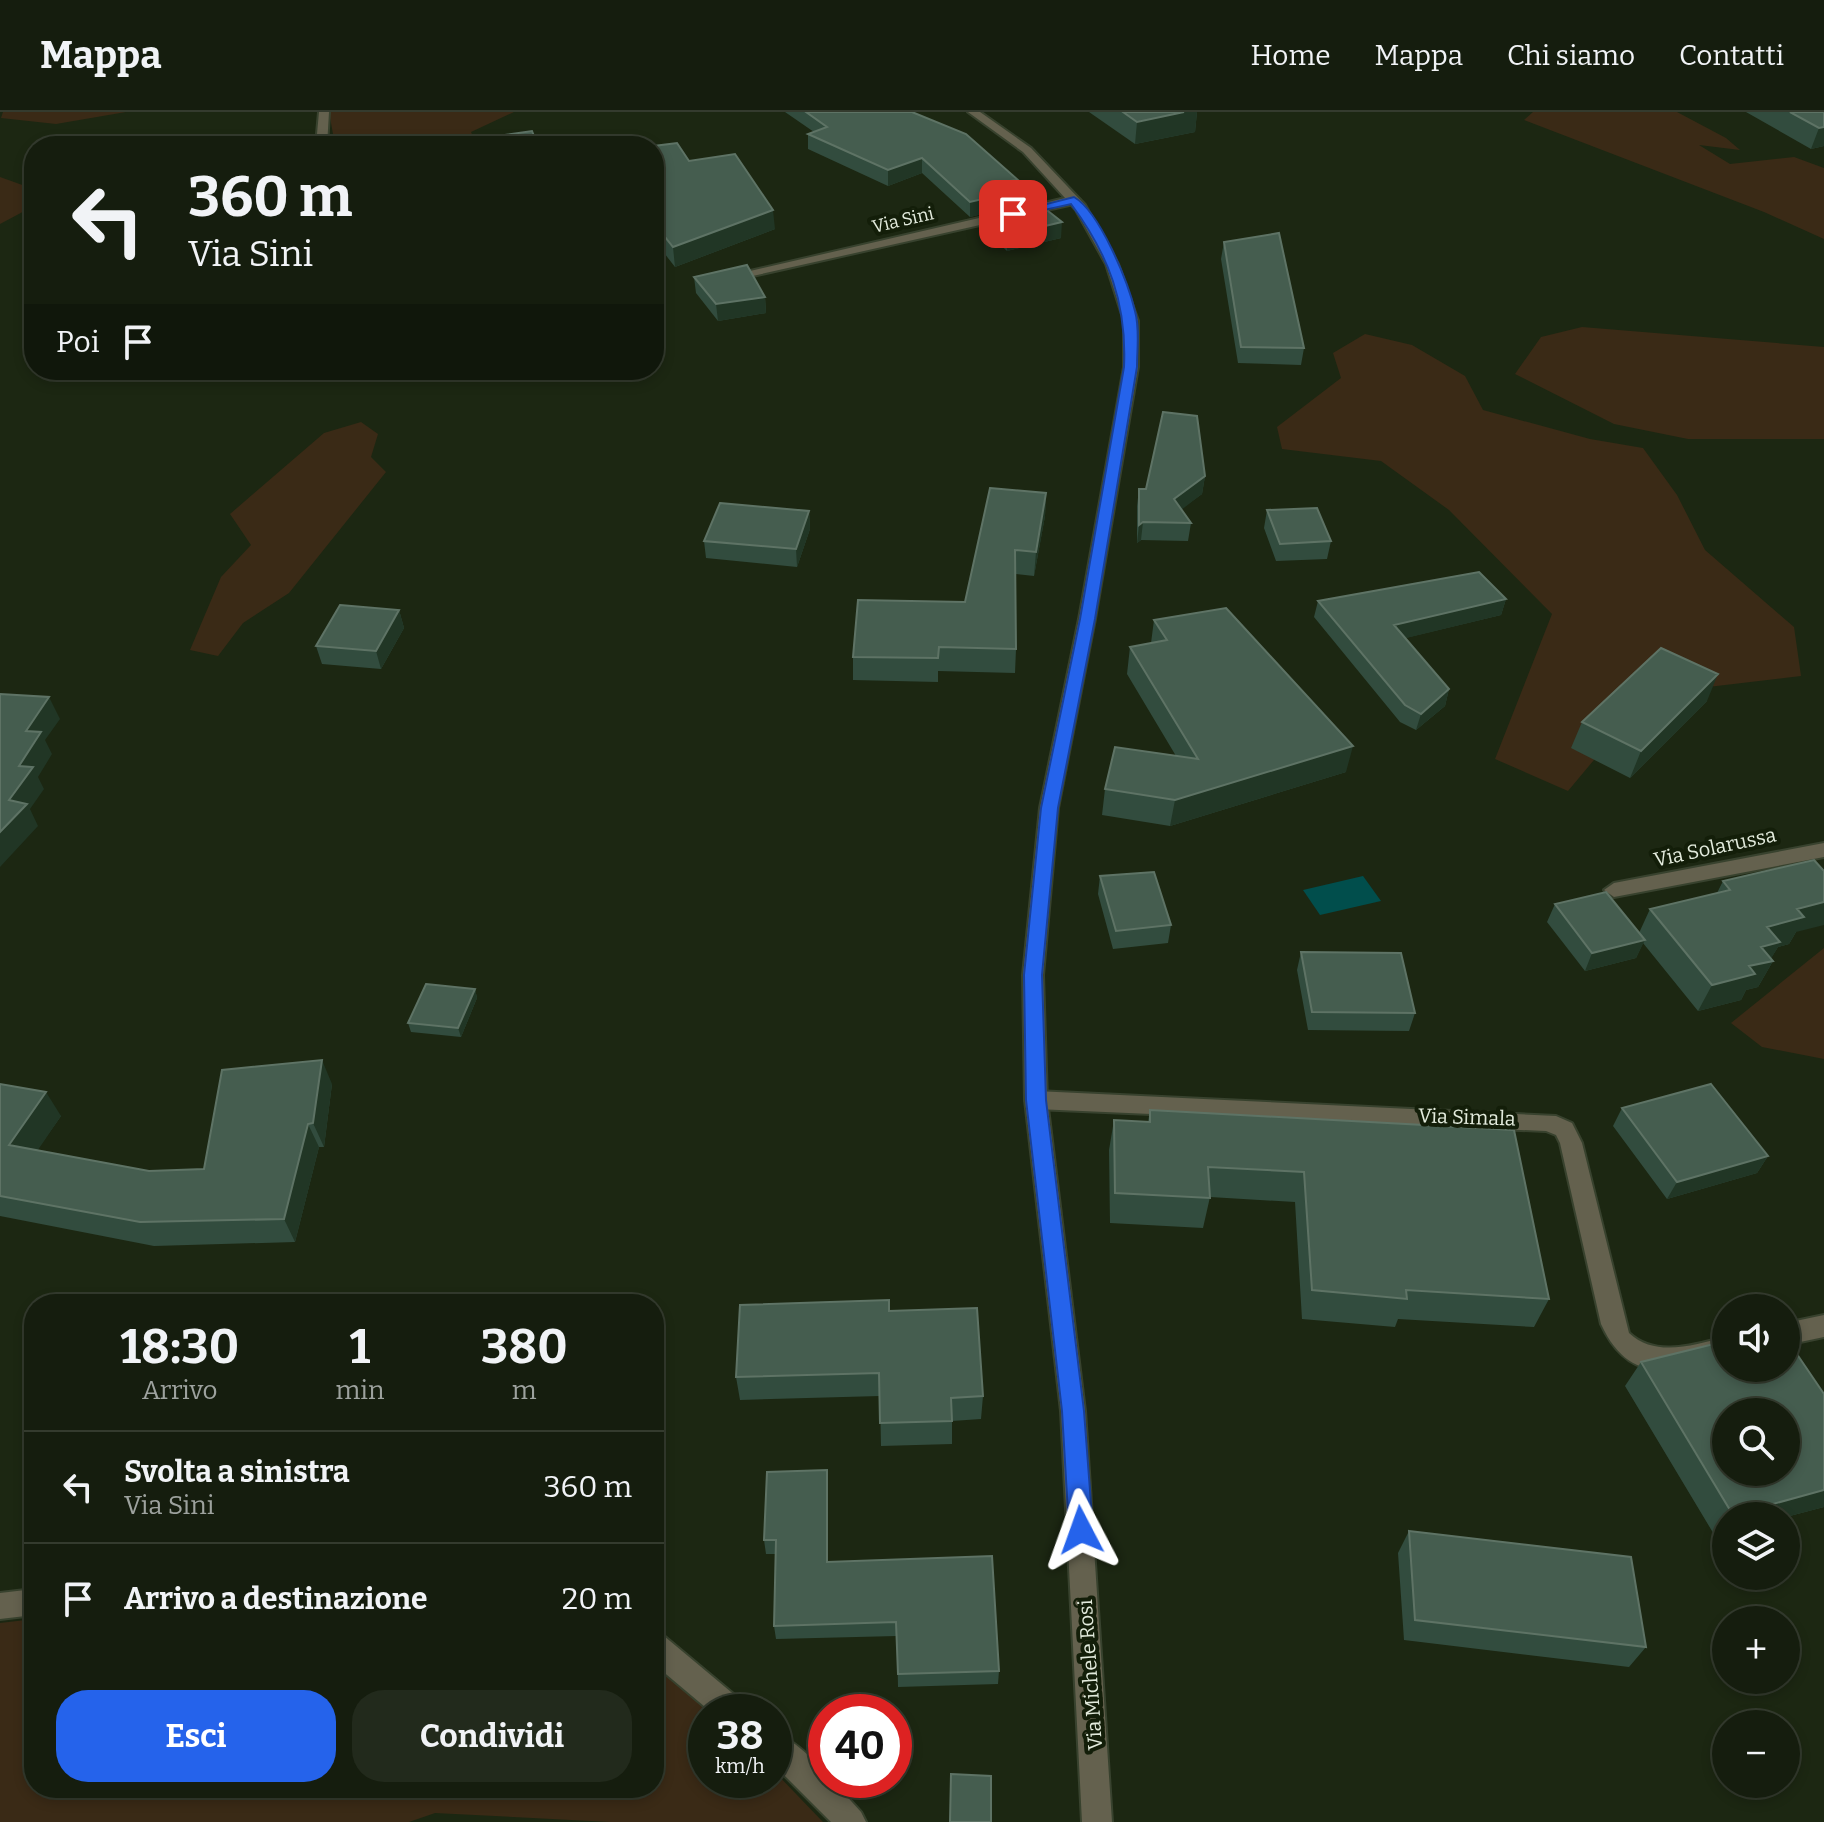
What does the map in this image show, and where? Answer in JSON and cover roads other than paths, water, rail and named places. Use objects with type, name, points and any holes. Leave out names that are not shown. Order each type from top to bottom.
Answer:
[{"type":"street","points":[[323,136],[324,112]]},
{"type":"street","name":"Via Michele Rosi","points":[[973,112],[1027,150],[1074,200],[1093,227],[1112,264],[1129,312],[1132,344],[1087,619],[1049,808],[1033,975],[1036,1100],[1073,1411],[1097,1822]]},
{"type":"street","name":"Via Sini","points":[[739,275],[1074,200]]},
{"type":"street","name":"Via Solarussa","points":[[1614,890],[1824,850]]},
{"type":"street","name":"Via Simala","points":[[1036,1100],[1548,1122],[1564,1129],[1571,1143],[1613,1324],[1620,1338],[1639,1354],[1666,1361],[1712,1351]]},
{"type":"street","points":[[1800,1331],[1824,1326]]},
{"type":"street","points":[[0,1606],[24,1603]]},
{"type":"street","points":[[664,1654],[711,1694]]},
{"type":"street","points":[[792,1761],[851,1822]]},
{"type":"water","points":[[1363,876],[1381,901],[1320,915],[1303,890]]}]
